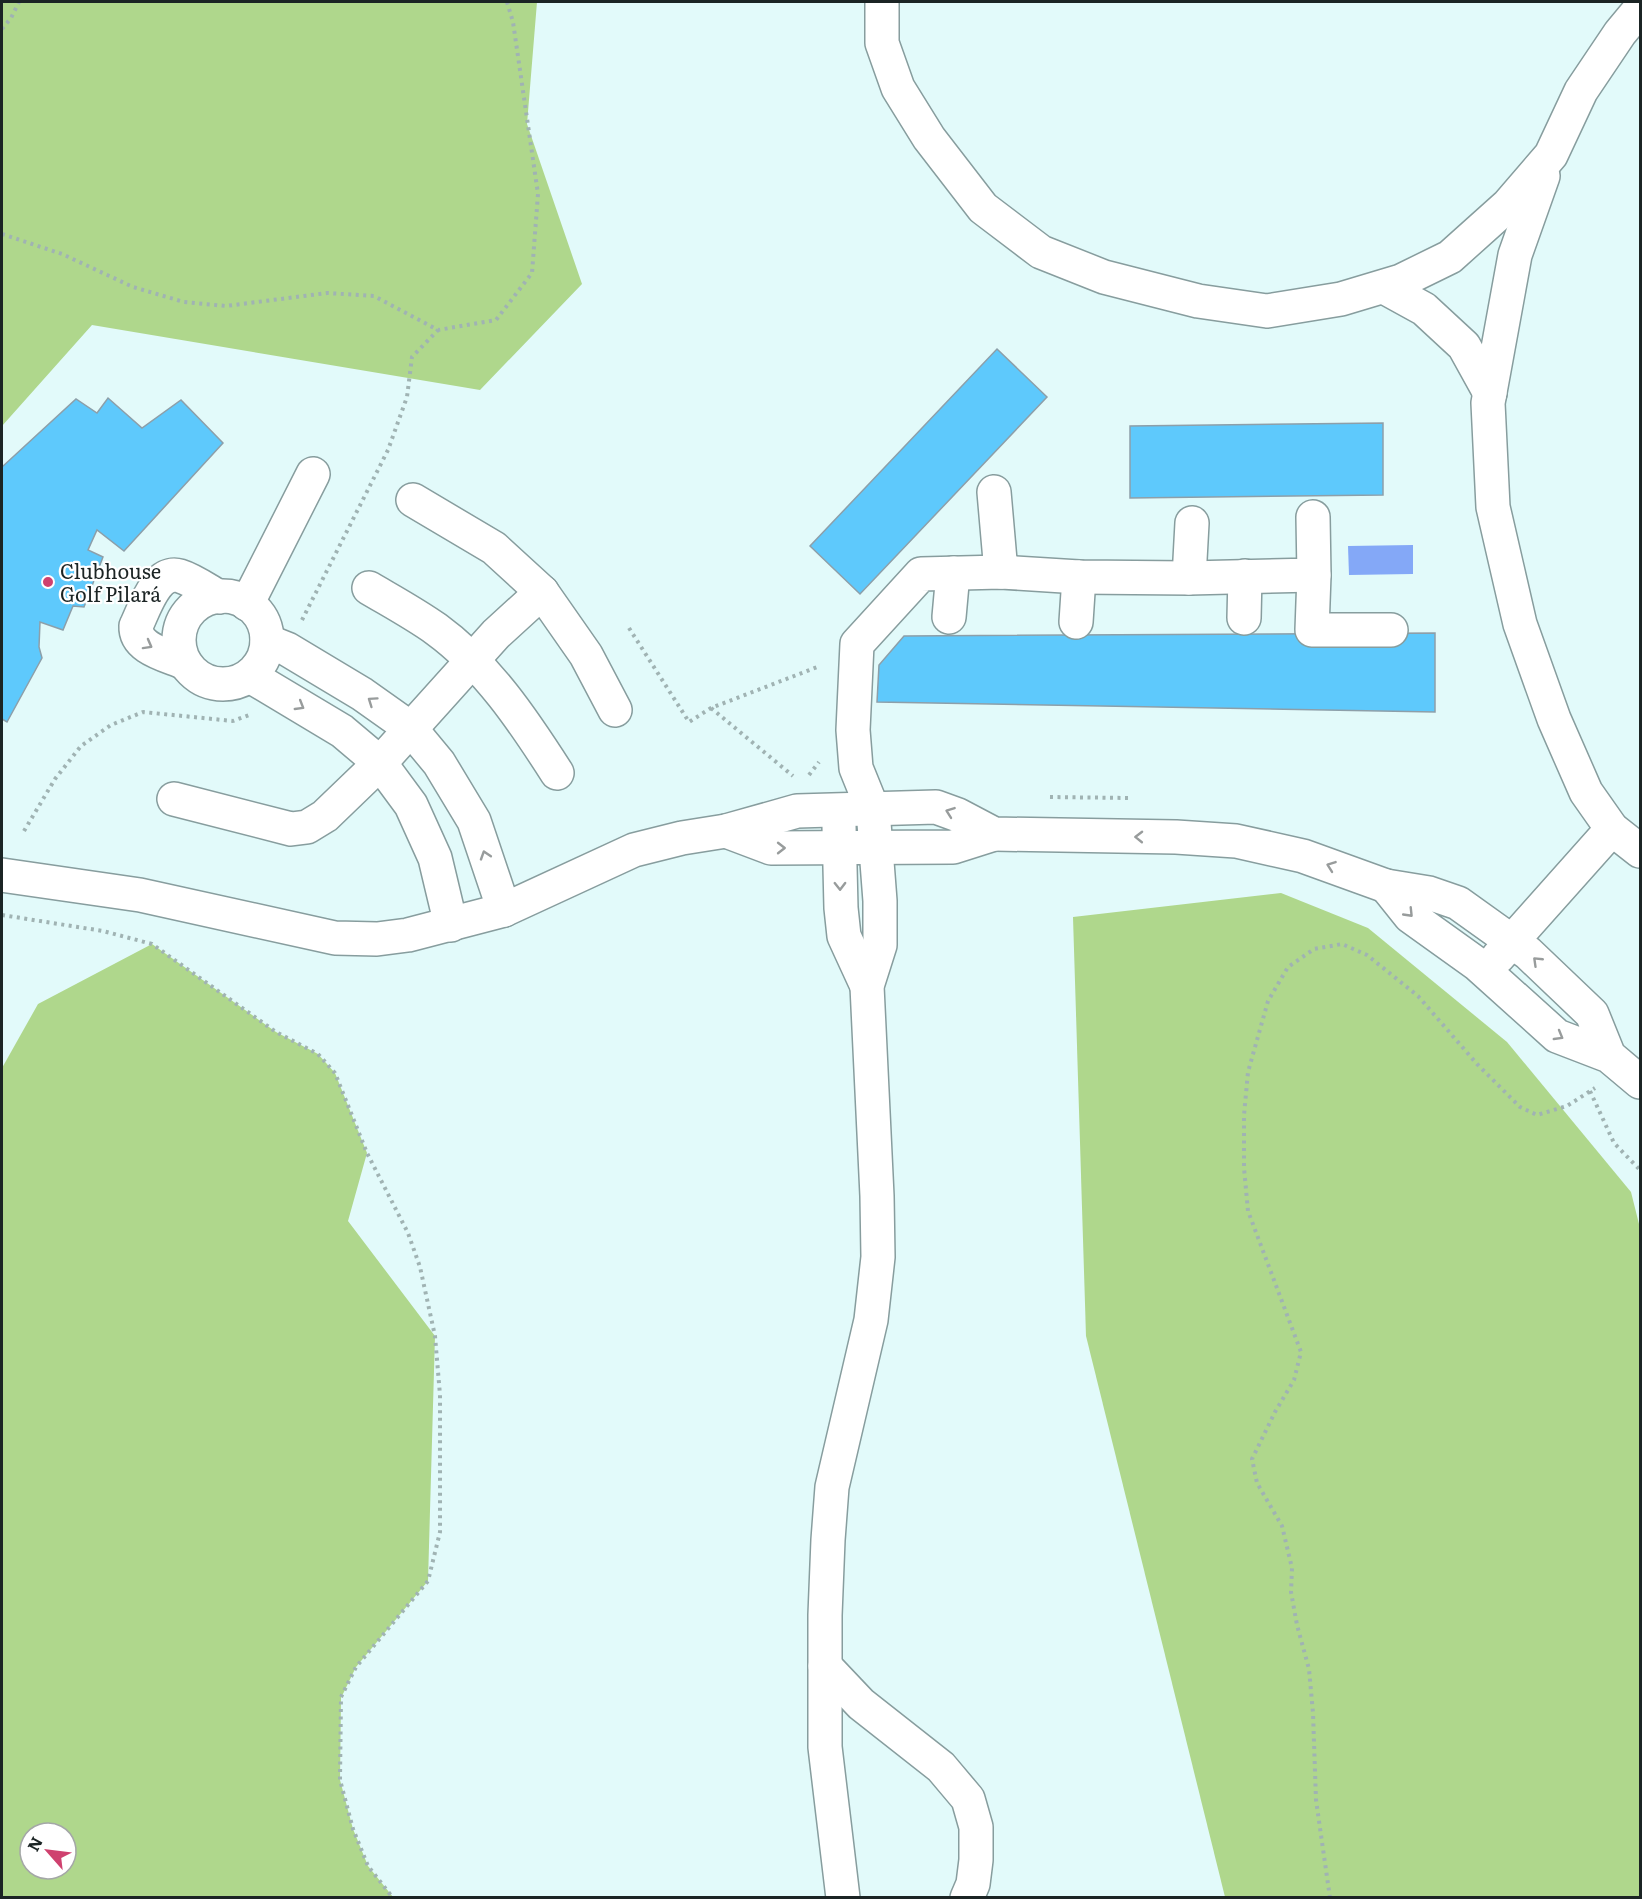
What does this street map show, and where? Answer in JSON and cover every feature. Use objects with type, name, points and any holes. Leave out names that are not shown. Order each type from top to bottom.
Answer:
[{"type":"street","points":[[882,2],[882,42],[898,88],[929,138],[983,208],[1041,252],[1104,277],[1198,301],[1267,311],[1341,299],[1401,281],[1450,257],[1508,205],[1551,155]]},
{"type":"street","points":[[1641,9],[1620,33],[1581,91],[1551,155],[1515,255],[1488,403],[1493,507],[1520,624],[1554,719],[1586,792],[1612,829],[1641,851]]},
{"type":"street","points":[[1383,286],[1424,309],[1464,346],[1490,393]]},
{"type":"street","points":[[233,600],[313,474]]},
{"type":"street","points":[[994,492],[1001,573]]},
{"type":"street","points":[[413,500],[494,548],[542,592],[586,656],[615,710]]},
{"type":"street","points":[[1313,517],[1312,630],[1391,630]]},
{"type":"street","points":[[1189,578],[1192,524]]},
{"type":"street","points":[[949,617],[953,573]]},
{"type":"street","points":[[843,1898],[825,1747],[825,1615],[832,1487],[871,1320],[878,1257],[878,1196],[867,986],[880,945],[880,902],[873,810],[856,768],[853,730],[857,644],[921,574],[1001,573],[1079,577],[1189,578],[1314,575]]},
{"type":"street","points":[[185,663],[142,644],[138,639],[136,626],[158,584],[164,578],[172,575],[181,576],[233,600],[258,614],[265,627],[267,641],[265,654],[259,666],[250,676],[237,682],[215,683],[195,674],[185,663],[180,649],[180,635],[184,620],[205,600],[233,600]]},
{"type":"street","points":[[1244,618],[1245,576]]},
{"type":"street","points":[[1077,622],[1079,577]]},
{"type":"street","points":[[369,588],[437,630],[472,661],[520,716],[557,773]]},
{"type":"street","points":[[174,799],[291,829],[307,827],[325,816],[380,762],[496,634],[542,592]]},
{"type":"street","points":[[267,641],[287,650],[362,694],[410,728],[440,763],[474,820],[504,910]]},
{"type":"street","points":[[250,676],[342,731],[380,762],[411,805],[435,858],[451,925]]},
{"type":"street","points":[[856,768],[839,810],[841,908],[844,936],[867,986]]},
{"type":"street","points":[[2,875],[140,896],[335,938],[377,939],[408,935],[504,910],[634,850],[682,838],[726,831],[797,812],[936,807],[958,815],[994,834]]},
{"type":"street","points":[[1485,971],[1612,829]]},
{"type":"street","points":[[726,831],[771,848],[953,847],[994,834],[1176,837],[1236,841],[1303,856],[1386,886],[1429,892],[1458,903],[1528,953],[1592,1014],[1623,1068]]},
{"type":"street","points":[[1386,886],[1410,916],[1485,971],[1557,1036],[1623,1068]]},
{"type":"street","points":[[825,1666],[861,1704],[941,1767],[968,1799],[976,1827],[976,1860],[973,1884],[967,1898]]},
{"type":"path","points":[[2,29],[19,2]]},
{"type":"path","points":[[412,357],[438,330],[496,320],[532,273],[538,194],[513,21],[507,2]]},
{"type":"path","points":[[2,234],[62,254],[133,287],[184,302],[226,306],[327,293],[374,296],[438,330]]},
{"type":"path","points":[[629,628],[689,722],[711,708],[823,665],[823,676]]},
{"type":"path","points":[[2,915],[103,931],[152,944],[276,1032],[318,1054],[335,1073],[367,1153],[408,1233],[420,1267],[435,1336],[441,1395],[440,1532],[428,1581],[356,1667],[341,1698],[340,1780],[353,1829],[368,1866],[393,1898]]},
{"type":"path","points":[[1330,1898],[1317,1800],[1309,1669],[1291,1592],[1292,1568],[1282,1526],[1257,1484],[1252,1460],[1275,1412],[1294,1380],[1301,1352],[1248,1211],[1244,1168],[1244,1115],[1248,1072],[1268,1001],[1288,967],[1314,949],[1342,944],[1367,955],[1418,996],[1477,1064],[1520,1107],[1537,1115],[1567,1106],[1623,1068]]},
{"type":"path","points":[[1590,1091],[1614,1143],[1641,1170]]},
{"type":"green space","points":[[2,2],[537,2],[527,124],[582,284],[480,390],[92,325],[2,426]]},
{"type":"green space","points":[[1281,893],[1368,928],[1507,1042],[1631,1192],[1640,1228],[1640,1897],[1225,1897],[1086,1336],[1073,917]]},
{"type":"green space","points":[[152,944],[276,1032],[318,1054],[335,1073],[367,1153],[348,1221],[435,1336],[428,1581],[356,1667],[341,1698],[340,1780],[353,1829],[368,1866],[393,1897],[2,1897],[2,1068],[38,1004]]},
{"type":"water","points":[[1413,545],[1413,574],[1349,575],[1348,546]]},
{"type":"building","points":[[997,349],[1047,397],[860,594],[810,546]]},
{"type":"building","name":"Clubhouse Golf Pilará","points":[[108,398],[142,428],[181,400],[223,443],[124,551],[97,530],[88,550],[103,557],[84,607],[73,606],[63,630],[40,622],[39,647],[42,658],[7,722],[2,719],[2,467],[76,399],[97,413]]},
{"type":"building","points":[[1383,423],[1383,495],[1130,498],[1130,426]]},
{"type":"building","points":[[1435,633],[1435,712],[877,702],[879,665],[904,636]]},
{"type":"place","name":"Clubhouse Golf Pilará","points":[[48,582]]}]
